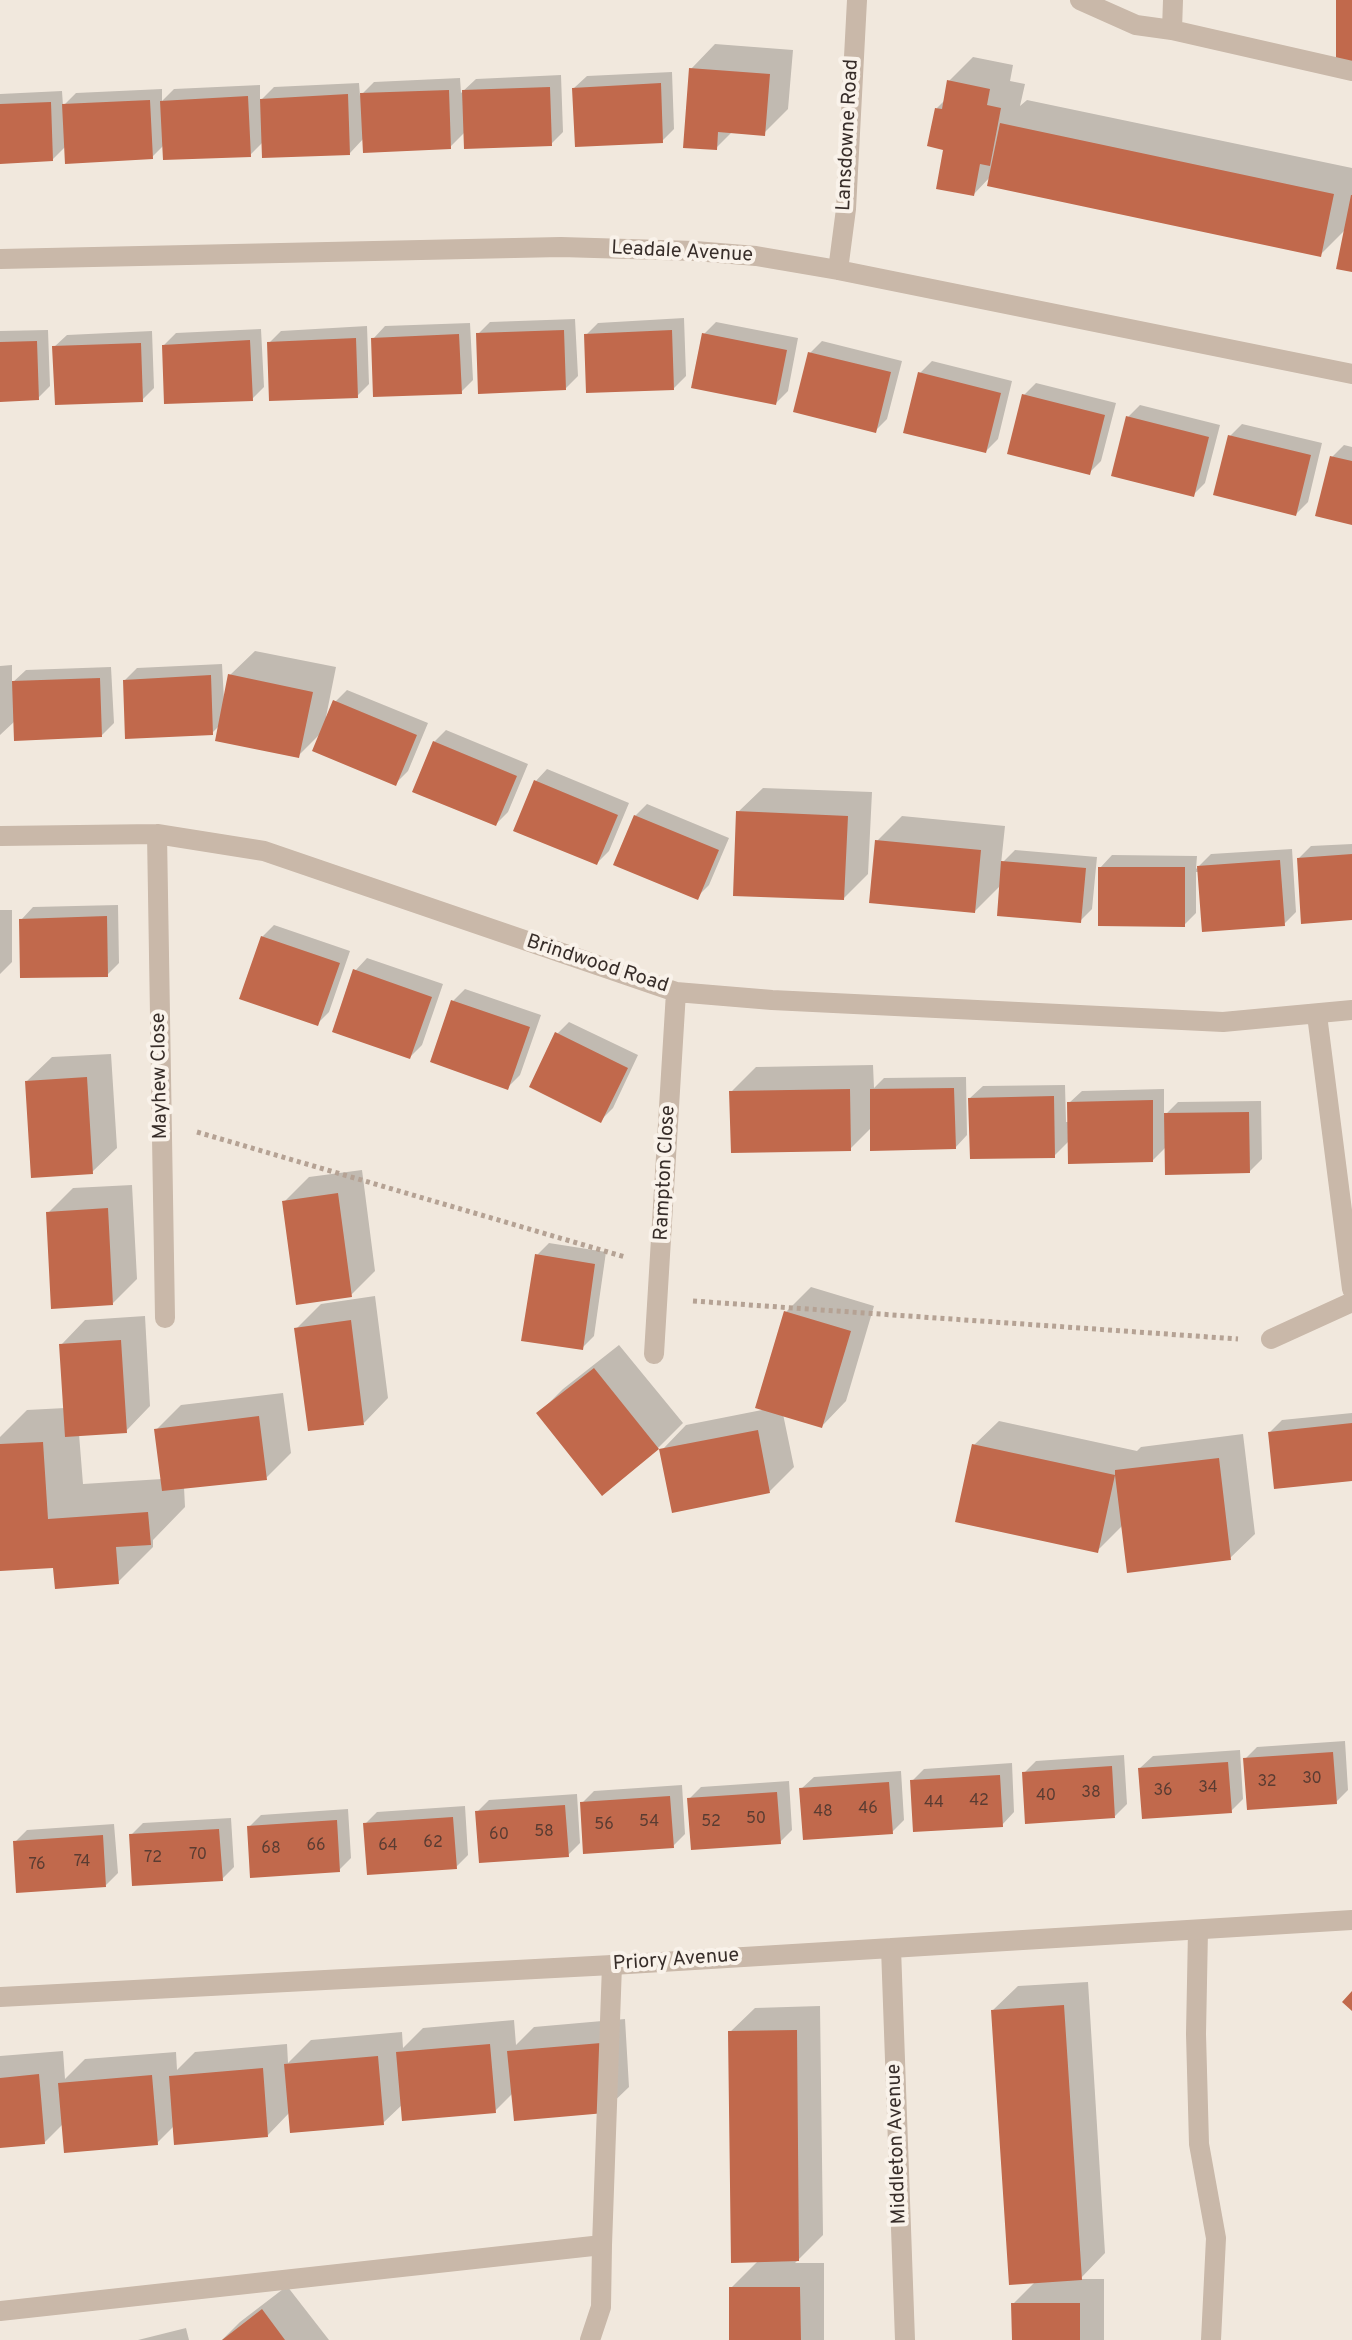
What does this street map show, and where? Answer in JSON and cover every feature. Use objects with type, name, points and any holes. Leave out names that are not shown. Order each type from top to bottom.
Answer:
[{"type":"street","name":"Lansdowne Road","points":[[838,270],[846,209],[857,0]]},
{"type":"street","points":[[1080,0],[1136,25],[1172,30],[1352,71]]},
{"type":"street","points":[[1172,30],[1173,0]]},
{"type":"street","name":"Leadale Avenue","points":[[0,259],[561,247],[756,256],[1352,374]]},
{"type":"street","name":"Brindwood Road","points":[[0,836],[157,834],[264,851],[676,992],[772,1000],[1223,1022],[1352,1010]]},
{"type":"street","name":"Mayhew Close","points":[[157,834],[165,1318]]},
{"type":"street","name":"Rampton Close","points":[[654,1354],[676,992]]},
{"type":"street","points":[[1317,1015],[1352,1289]]},
{"type":"street","points":[[1271,1339],[1352,1302]]},
{"type":"street","name":"Priory Avenue","points":[[0,1997],[612,1965],[1352,1920]]},
{"type":"street","points":[[1198,1930],[1196,2034],[1199,2144],[1216,2238],[1211,2340]]},
{"type":"street","name":"Middleton Avenue","points":[[891,1948],[905,2340]]},
{"type":"street","points":[[590,2340],[601,2307],[612,1965]]},
{"type":"street","points":[[0,2311],[602,2245]]},
{"type":"path","points":[[162,1122],[660,1267]]},
{"type":"path","points":[[658,1300],[1216,1338],[1271,1339]]},
{"type":"building","points":[[1336,0],[1352,0],[1352,61],[1336,61]]},
{"type":"building","points":[[689,68],[770,74],[765,136],[718,132],[717,150],[683,148]]},
{"type":"building","points":[[947,80],[990,89],[987,105],[1001,108],[990,166],[980,164],[974,196],[936,189],[943,150],[927,146],[935,108],[942,109]]},
{"type":"building","points":[[661,83],[663,143],[575,147],[572,88]]},
{"type":"building","points":[[550,87],[552,146],[464,149],[462,90]]},
{"type":"building","points":[[449,90],[451,149],[363,153],[360,93]]},
{"type":"building","points":[[348,94],[350,155],[262,158],[260,99]]},
{"type":"building","points":[[248,96],[251,157],[163,160],[160,101]]},
{"type":"building","points":[[150,100],[153,159],[65,164],[62,104]]},
{"type":"building","points":[[51,102],[53,161],[0,164],[0,104]]},
{"type":"building","points":[[1000,123],[1334,194],[1321,257],[987,186]]},
{"type":"building","points":[[1352,195],[1352,272],[1336,269]]},
{"type":"building","points":[[564,330],[566,390],[478,394],[476,333]]},
{"type":"building","points":[[672,330],[674,390],[586,393],[584,334]]},
{"type":"building","points":[[702,333],[787,350],[776,405],[691,388]]},
{"type":"building","points":[[459,334],[462,394],[373,397],[371,338]]},
{"type":"building","points":[[356,338],[358,398],[269,401],[267,342]]},
{"type":"building","points":[[250,340],[253,401],[164,404],[162,345]]},
{"type":"building","points":[[37,341],[39,400],[0,402],[0,342]]},
{"type":"building","points":[[141,343],[143,402],[55,405],[52,346]]},
{"type":"building","points":[[808,352],[891,372],[876,433],[793,412]]},
{"type":"building","points":[[918,372],[1001,393],[986,453],[903,433]]},
{"type":"building","points":[[1022,394],[1105,415],[1090,475],[1007,454]]},
{"type":"building","points":[[1126,416],[1209,437],[1194,497],[1111,476]]},
{"type":"building","points":[[1228,435],[1311,455],[1296,516],[1213,495]]},
{"type":"building","points":[[1330,456],[1352,461],[1352,525],[1315,516]]},
{"type":"building","points":[[228,674],[313,692],[299,758],[215,741]]},
{"type":"building","points":[[211,675],[213,735],[125,739],[123,680]]},
{"type":"building","points":[[100,678],[102,737],[14,741],[12,681]]},
{"type":"building","points":[[333,700],[417,735],[396,786],[312,751]]},
{"type":"building","points":[[433,741],[517,776],[496,826],[412,792]]},
{"type":"building","points":[[534,780],[618,815],[597,865],[513,831]]},
{"type":"building","points":[[736,811],[848,816],[844,900],[733,896]]},
{"type":"building","points":[[634,815],[719,850],[698,900],[613,865]]},
{"type":"building","points":[[875,840],[981,850],[975,913],[869,903]]},
{"type":"building","points":[[1352,854],[1352,920],[1301,924],[1297,858]]},
{"type":"building","points":[[1280,860],[1285,926],[1202,932],[1197,866]]},
{"type":"building","points":[[1001,861],[1086,868],[1081,923],[997,916]]},
{"type":"building","points":[[1098,867],[1185,867],[1185,927],[1098,926]]},
{"type":"building","points":[[107,916],[108,977],[20,978],[19,919]]},
{"type":"building","points":[[261,936],[340,963],[318,1026],[239,999]]},
{"type":"building","points":[[353,969],[432,997],[410,1059],[332,1032]]},
{"type":"building","points":[[451,1000],[530,1027],[508,1090],[430,1062]]},
{"type":"building","points":[[555,1032],[628,1068],[601,1123],[529,1087]]},
{"type":"building","points":[[87,1077],[93,1174],[31,1178],[25,1081]]},
{"type":"building","points":[[954,1088],[956,1149],[870,1151],[870,1089]]},
{"type":"building","points":[[850,1089],[851,1151],[731,1153],[729,1091]]},
{"type":"building","points":[[1054,1096],[1055,1158],[970,1159],[968,1098]]},
{"type":"building","points":[[1153,1100],[1153,1162],[1068,1164],[1067,1102]]},
{"type":"building","points":[[1249,1112],[1250,1173],[1165,1175],[1164,1113]]},
{"type":"building","points":[[338,1193],[352,1297],[296,1305],[282,1201]]},
{"type":"building","points":[[108,1208],[113,1305],[51,1309],[46,1212]]},
{"type":"building","points":[[535,1254],[595,1264],[583,1350],[521,1341]]},
{"type":"building","points":[[784,1311],[851,1331],[822,1428],[755,1408]]},
{"type":"building","points":[[351,1320],[364,1425],[308,1431],[294,1328]]},
{"type":"building","points":[[121,1340],[127,1433],[65,1437],[59,1344]]},
{"type":"building","points":[[594,1368],[659,1449],[602,1496],[536,1413]]},
{"type":"building","points":[[259,1416],[267,1480],[162,1491],[154,1429]]},
{"type":"building","points":[[1352,1423],[1352,1481],[1274,1489],[1268,1432]]},
{"type":"building","points":[[758,1430],[770,1493],[672,1513],[659,1449]]},
{"type":"building","points":[[43,1442],[48,1519],[148,1512],[151,1545],[116,1547],[119,1584],[55,1589],[53,1568],[0,1571],[0,1444]]},
{"type":"building","points":[[972,1444],[1115,1475],[1098,1553],[955,1522]]},
{"type":"building","points":[[1219,1458],[1231,1560],[1127,1573],[1115,1470]]},
{"type":"building","points":[[1333,1752],[1337,1804],[1247,1810],[1243,1758]]},
{"type":"building","points":[[1228,1762],[1232,1813],[1142,1819],[1138,1768]]},
{"type":"building","points":[[1112,1766],[1115,1818],[1025,1824],[1022,1772]]},
{"type":"building","points":[[1000,1775],[1003,1827],[913,1832],[910,1780]]},
{"type":"building","points":[[889,1782],[893,1834],[803,1840],[799,1788]]},
{"type":"building","points":[[777,1792],[781,1844],[691,1850],[687,1798]]},
{"type":"building","points":[[670,1796],[674,1848],[583,1854],[580,1802]]},
{"type":"building","points":[[565,1805],[569,1857],[479,1863],[475,1811]]},
{"type":"building","points":[[453,1817],[457,1869],[367,1875],[363,1823]]},
{"type":"building","points":[[337,1820],[340,1872],[250,1878],[247,1826]]},
{"type":"building","points":[[219,1829],[223,1881],[132,1886],[129,1834]]},
{"type":"building","points":[[103,1835],[106,1887],[16,1893],[13,1841]]},
{"type":"building","points":[[1352,1991],[1352,2011],[1342,2002]]},
{"type":"building","points":[[1064,2005],[1082,2280],[1009,2285],[991,2010]]},
{"type":"building","points":[[797,2030],[799,2261],[731,2263],[728,2031]]},
{"type":"building","points":[[601,2043],[605,2113],[514,2121],[507,2051]]},
{"type":"building","points":[[490,2044],[496,2113],[402,2121],[396,2052]]},
{"type":"building","points":[[378,2056],[384,2125],[290,2133],[284,2064]]},
{"type":"building","points":[[263,2068],[268,2137],[174,2145],[169,2076]]},
{"type":"building","points":[[39,2074],[45,2144],[0,2148],[0,2078]]},
{"type":"building","points":[[152,2075],[158,2145],[64,2153],[58,2083]]},
{"type":"building","points":[[729,2287],[800,2287],[801,2340],[729,2340]]},
{"type":"building","points":[[1011,2303],[1080,2303],[1080,2340],[1012,2340]]},
{"type":"building","points":[[262,2309],[285,2340],[222,2340]]}]
